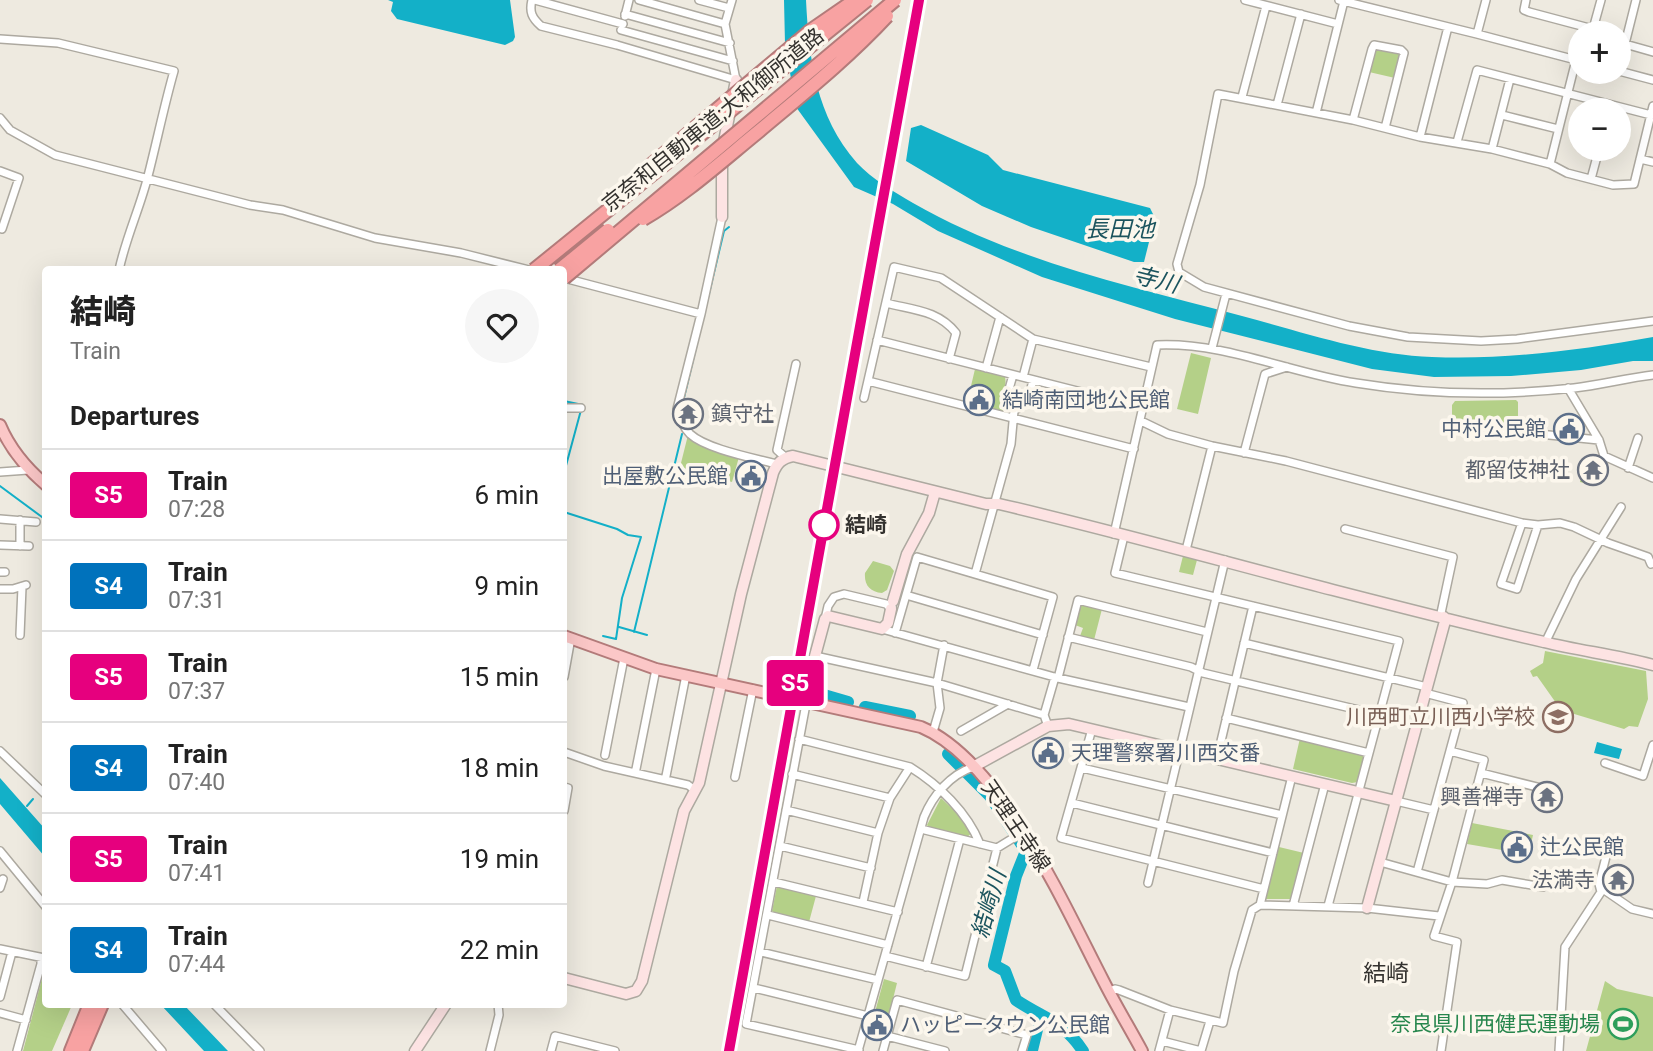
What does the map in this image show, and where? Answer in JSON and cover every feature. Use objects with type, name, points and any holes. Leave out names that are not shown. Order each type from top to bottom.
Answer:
[{"type":"highway","points":[[563,262],[615,197],[652,162],[810,31],[855,0]]},
{"type":"highway","points":[[536,266],[867,0]]},
{"type":"highway","name":"京奈和自動車道;大和御所道路","points":[[563,262],[875,0]]},
{"type":"highway","points":[[567,275],[893,0]]},
{"type":"highway","name":"京奈和自動車道;大和御所道路","points":[[563,262],[893,0]]},
{"type":"highway","points":[[563,262],[594,250],[684,191],[835,67],[865,40],[901,0]]},
{"type":"highway","points":[[71,1051],[88,1008]]},
{"type":"highway","points":[[82,1051],[100,1008]]},
{"type":"main road","points":[[0,425],[28,470],[42,482]]},
{"type":"main road","name":"天理王寺線","points":[[567,637],[656,669],[920,726],[933,732],[992,786],[1023,832],[1142,1051]]},
{"type":"street","points":[[733,61],[533,0],[530,7],[533,19],[541,26],[736,80]]},
{"type":"street","points":[[617,45],[629,0]]},
{"type":"street","points":[[639,0],[725,24]]},
{"type":"street","points":[[699,0],[730,4],[725,24],[736,80],[722,152],[722,217],[677,409],[687,431],[699,440],[776,464]]},
{"type":"street","points":[[1245,0],[1338,24]]},
{"type":"street","points":[[1477,34],[1486,0]]},
{"type":"street","points":[[1526,0],[1524,10],[1593,29],[1601,0]]},
{"type":"street","points":[[1631,21],[1636,0]]},
{"type":"street","points":[[1316,113],[1342,1],[1568,58]]},
{"type":"street","points":[[1242,97],[1266,6]]},
{"type":"street","points":[[625,14],[730,43]]},
{"type":"street","points":[[1278,105],[1301,14]]},
{"type":"street","points":[[1420,137],[1448,27]]},
{"type":"street","points":[[0,39],[58,43],[174,71],[148,178],[120,266]]},
{"type":"street","points":[[1353,120],[1374,45],[1390,47],[1401,50],[1404,56],[1385,128]]},
{"type":"street","points":[[1631,46],[1653,52]]},
{"type":"street","points":[[1457,142],[1477,70],[1580,98]]},
{"type":"street","points":[[1631,73],[1653,80]]},
{"type":"street","points":[[1492,149],[1510,79]]},
{"type":"street","points":[[1550,164],[1571,84]]},
{"type":"street","points":[[1631,110],[1652,111],[1634,184],[1613,185],[1567,173],[1550,164],[1492,149],[1420,137],[1353,120],[1218,94],[1200,185],[1177,264],[1179,272],[1204,288],[1226,296],[1349,326],[1408,337],[1481,341],[1517,339],[1653,321]]},
{"type":"street","points":[[1502,115],[1558,129]]},
{"type":"street","points":[[0,118],[10,130],[55,155],[250,205],[282,210],[375,238],[461,253],[506,266]]},
{"type":"street","points":[[1640,159],[1653,162]]},
{"type":"street","points":[[1591,179],[1596,161]]},
{"type":"street","points":[[0,171],[19,178],[2,229],[0,228]]},
{"type":"street","points":[[864,398],[894,267],[941,278],[1033,339],[1151,368]]},
{"type":"street","points":[[567,279],[701,314]]},
{"type":"street","points":[[1213,346],[1226,296]]},
{"type":"street","points":[[886,303],[932,314],[947,321],[956,333],[950,359]]},
{"type":"street","points":[[986,368],[1000,317]]},
{"type":"street","points":[[1023,377],[1033,339]]},
{"type":"street","points":[[877,341],[1144,408]]},
{"type":"street","points":[[1328,906],[1399,641],[1115,573],[1134,449],[1157,345],[1213,346],[1352,383],[1437,393],[1521,393],[1653,375]]},
{"type":"street","points":[[786,457],[777,450],[796,364]]},
{"type":"street","points":[[1244,453],[1265,374],[1288,367]]},
{"type":"street","points":[[975,574],[1011,444],[1013,414],[1007,396],[1013,375]]},
{"type":"street","points":[[1013,414],[1028,401],[1032,380]]},
{"type":"street","points":[[868,381],[1013,414],[1134,449]]},
{"type":"street","points":[[1568,388],[1599,440],[1604,456],[1653,478]]},
{"type":"street","points":[[567,408],[580,408]]},
{"type":"street","points":[[1141,421],[1168,434],[1212,446],[1286,461],[1522,523],[1560,523],[1648,557],[1651,564]]},
{"type":"street","points":[[1490,429],[1599,440]]},
{"type":"street","points":[[1628,468],[1639,438]]},
{"type":"street","points":[[1186,550],[1212,446]]},
{"type":"street","points":[[567,979],[626,994],[636,991],[642,981],[684,811],[699,783],[741,594],[776,464],[786,457],[793,456],[986,504],[1090,525],[1119,535],[1545,643],[1653,665]]},
{"type":"street","points":[[0,472],[28,470]]},
{"type":"street","points":[[882,629],[888,623],[890,605],[907,554],[929,513],[935,492]]},
{"type":"street","points":[[1545,643],[1568,593],[1621,507]]},
{"type":"street","points":[[0,519],[36,522]]},
{"type":"street","points":[[20,520],[20,546]]},
{"type":"street","points":[[1522,523],[1501,584],[1517,589],[1538,525]]},
{"type":"street","points":[[1345,529],[1453,556],[1441,612],[1445,621],[1367,908]]},
{"type":"street","points":[[0,545],[29,546]]},
{"type":"street","points":[[895,634],[918,557],[1053,597],[1033,670]]},
{"type":"street","points":[[1148,883],[1225,561]]},
{"type":"street","points":[[0,589],[24,586],[20,635]]},
{"type":"street","points":[[890,605],[844,594],[834,597],[827,616],[815,656],[746,1024],[858,1050],[929,806],[940,790],[965,770],[1048,726],[1069,724],[1092,729],[1434,810]]},
{"type":"street","points":[[906,595],[1043,635]]},
{"type":"street","points":[[1048,726],[1044,715],[1078,600],[1208,632]]},
{"type":"street","points":[[1217,758],[1253,606]]},
{"type":"street","points":[[827,616],[1056,677],[1189,707]]},
{"type":"street","points":[[1068,637],[1380,715]]},
{"type":"street","points":[[1244,643],[1389,677],[1463,703],[1417,872]]},
{"type":"street","points":[[933,732],[940,708],[937,683],[944,646]]},
{"type":"street","points":[[815,656],[937,683],[1044,715]]},
{"type":"street","points":[[605,755],[624,658]]},
{"type":"street","points":[[636,769],[656,669]]},
{"type":"street","points":[[666,776],[686,675]]},
{"type":"street","points":[[735,777],[753,689]]},
{"type":"street","points":[[961,731],[1007,704]]},
{"type":"street","points":[[1226,718],[1369,752]]},
{"type":"street","points":[[1092,729],[1061,838],[1264,889]]},
{"type":"street","points":[[799,739],[910,767],[940,790],[960,810],[980,844]]},
{"type":"street","points":[[1605,763],[1643,776],[1649,768],[1653,745]]},
{"type":"street","points":[[0,751],[42,791]]},
{"type":"street","points":[[1441,1051],[1457,942],[1434,936],[1452,882],[1485,760],[1450,751]]},
{"type":"street","points":[[567,753],[604,766],[688,785],[695,790]]},
{"type":"street","points":[[863,902],[878,833],[890,798],[910,767]]},
{"type":"street","points":[[1082,768],[1282,815]]},
{"type":"street","points":[[1481,773],[1549,790]]},
{"type":"street","points":[[792,775],[890,798]]},
{"type":"street","points":[[1260,905],[1292,776]]},
{"type":"street","points":[[1293,906],[1325,784]]},
{"type":"street","points":[[1072,803],[1273,853]]},
{"type":"street","points":[[786,810],[878,833]]},
{"type":"street","points":[[921,829],[997,848]]},
{"type":"street","points":[[886,956],[965,976],[997,848],[1023,832]]},
{"type":"street","points":[[926,967],[960,839]]},
{"type":"street","points":[[1559,1051],[1565,947],[1601,892],[1609,845],[1615,847]]},
{"type":"street","points":[[780,846],[871,868]]},
{"type":"street","points":[[0,851],[42,902]]},
{"type":"street","points":[[1380,862],[1452,882],[1487,884],[1502,880],[1543,887]]},
{"type":"street","points":[[0,888],[3,879]]},
{"type":"street","points":[[774,882],[898,912]]},
{"type":"street","points":[[1600,887],[1632,909],[1653,914]]},
{"type":"street","points":[[1109,992],[1119,990],[1171,1010],[1223,1023],[1234,971],[1252,910],[1260,905],[1367,908],[1439,916]]},
{"type":"street","points":[[768,915],[888,945]]},
{"type":"street","points":[[0,949],[42,958]]},
{"type":"street","points":[[0,997],[4,965],[12,952]]},
{"type":"street","points":[[761,952],[878,980]]},
{"type":"street","points":[[17,1051],[42,961]]},
{"type":"street","points":[[754,988],[868,1016]]},
{"type":"street","points":[[883,1051],[897,1000],[1027,1035],[1022,1051]]},
{"type":"street","points":[[125,1008],[162,1051]]},
{"type":"street","points":[[218,1008],[260,1051]]},
{"type":"street","points":[[415,1051],[443,1008]]},
{"type":"street","points":[[489,1051],[499,1015],[498,1008]]},
{"type":"street","points":[[1159,1051],[1171,1010]]},
{"type":"street","points":[[0,1013],[26,1020]]},
{"type":"street","points":[[1162,1041],[1201,1051],[1210,1021]]},
{"type":"street","points":[[551,1051],[555,1036],[615,1051]]},
{"type":"street","points":[[887,1036],[945,1051]]},
{"type":"green space","points":[[1379,47],[1400,52],[1395,78],[1369,72],[1375,50]]},
{"type":"green space","points":[[1191,353],[1211,358],[1198,414],[1177,409]]},
{"type":"green space","points":[[975,369],[1005,377],[1003,397],[1010,410],[1009,414],[967,403]]},
{"type":"green space","points":[[1516,400],[1518,427],[1524,432],[1455,422],[1452,418],[1452,405],[1455,401]]},
{"type":"green space","points":[[688,435],[739,457],[732,482],[680,467]]},
{"type":"green space","name":"都留伎神社","points":[[1596,460],[1596,465],[1588,477],[1593,478],[1595,472],[1604,466],[1595,485],[1580,482],[1586,461]]},
{"type":"green space","points":[[1183,556],[1197,560],[1193,575],[1179,572]]},
{"type":"green space","points":[[873,561],[890,566],[894,571],[887,590],[882,593],[871,589],[866,581],[865,573]]},
{"type":"green space","points":[[1083,605],[1102,609],[1094,640],[1080,636],[1083,628],[1075,625],[1079,607]]},
{"type":"green space","points":[[1545,651],[1646,671],[1648,699],[1638,727],[1629,726],[1624,729],[1561,710],[1537,676],[1533,677],[1530,671],[1543,663]]},
{"type":"green space","points":[[1300,738],[1361,753],[1364,758],[1358,782],[1352,783],[1293,769]]},
{"type":"green space","points":[[941,798],[958,814],[972,833],[967,837],[929,828],[927,825]]},
{"type":"green space","points":[[1472,823],[1533,835],[1531,844],[1505,839],[1502,850],[1467,844]]},
{"type":"green space","points":[[1279,847],[1304,853],[1291,899],[1265,899]]},
{"type":"green space","points":[[777,886],[816,896],[809,922],[772,911]]},
{"type":"green space","points":[[42,978],[42,1008],[71,1008],[52,1051],[23,1051]]},
{"type":"green space","points":[[884,979],[897,983],[889,1015],[875,1012]]},
{"type":"green space","name":"奈良県川西健民運動場","points":[[1605,981],[1617,989],[1653,997],[1653,1051],[1586,1051]]},
{"type":"water","points":[[388,0],[510,0],[515,37],[505,45],[397,19],[391,11],[393,2]]},
{"type":"water","points":[[784,0],[806,0],[809,44],[817,86],[832,126],[857,163],[876,180],[913,203],[991,241],[1115,282],[1336,342],[1385,352],[1460,358],[1515,355],[1571,350],[1653,337],[1653,361],[1633,361],[1581,370],[1511,376],[1434,377],[1372,369],[1175,319],[1042,277],[938,231],[893,204],[854,187],[796,107],[785,44]]},
{"type":"water","name":"長田池","points":[[921,125],[988,155],[1003,170],[1150,208],[1155,218],[1144,262],[1134,262],[1031,227],[982,206],[906,161],[911,128]]},
{"type":"water","points":[[1597,742],[1622,749],[1619,759],[1594,753]]},
{"type":"water","points":[[0,778],[42,826],[42,853],[0,804]]},
{"type":"water","points":[[164,1008],[187,1008],[228,1051],[204,1051]]},
{"type":"water","points":[[1035,1019],[1045,1022],[1038,1051],[1027,1051]]},
{"type":"waterway","points":[[681,410],[724,231],[729,227]]},
{"type":"waterway","points":[[567,402],[583,405]]},
{"type":"waterway","points":[[567,462],[581,410]]},
{"type":"waterway","points":[[634,632],[682,434]]},
{"type":"waterway","points":[[0,486],[42,517]]},
{"type":"waterway","points":[[567,513],[628,535],[641,537],[622,598],[616,639],[603,636]]},
{"type":"waterway","points":[[619,627],[647,635]]},
{"type":"waterway","name":"結崎川","points":[[769,685],[803,691]]},
{"type":"waterway","name":"結崎川","points":[[817,693],[848,702]]},
{"type":"waterway","name":"結崎川","points":[[865,707],[910,716]]},
{"type":"waterway","name":"結崎川","points":[[948,754],[990,796],[1026,851],[1016,876],[994,965],[1005,971],[1016,1000],[1060,1026],[1083,1051]]},
{"type":"waterway","points":[[27,806],[33,799]]},
{"type":"railway","points":[[732,1051],[923,0]]},
{"type":"train","name":"S5","points":[[729,1051],[919,0]]},
{"type":"place","name":"結崎南団地公民館","points":[[979,400]]},
{"type":"place","name":"鎮守社","points":[[688,414]]},
{"type":"place","name":"中村公民館","points":[[1569,429]]},
{"type":"place","name":"都留伎神社","points":[[1593,470]]},
{"type":"place","name":"出屋敷公民館","points":[[751,476]]},
{"type":"place","name":"結崎","points":[[824,525]]},
{"type":"place","name":"川西町立川西小学校","points":[[1558,717]]},
{"type":"place","name":"天理警察署川西交番","points":[[1048,753]]},
{"type":"place","name":"興善禅寺","points":[[1547,797]]},
{"type":"place","name":"辻公民館","points":[[1517,847]]},
{"type":"place","name":"法満寺","points":[[1618,880]]},
{"type":"place","name":"奈良県川西健民運動場","points":[[1623,1024]]},
{"type":"place","name":"ハッピータウン公民館","points":[[877,1025]]},
{"type":"district","name":"結崎","points":[[1386,973]]},
{"type":"water label","name":"寺川","points":[[1156,280]]}]
